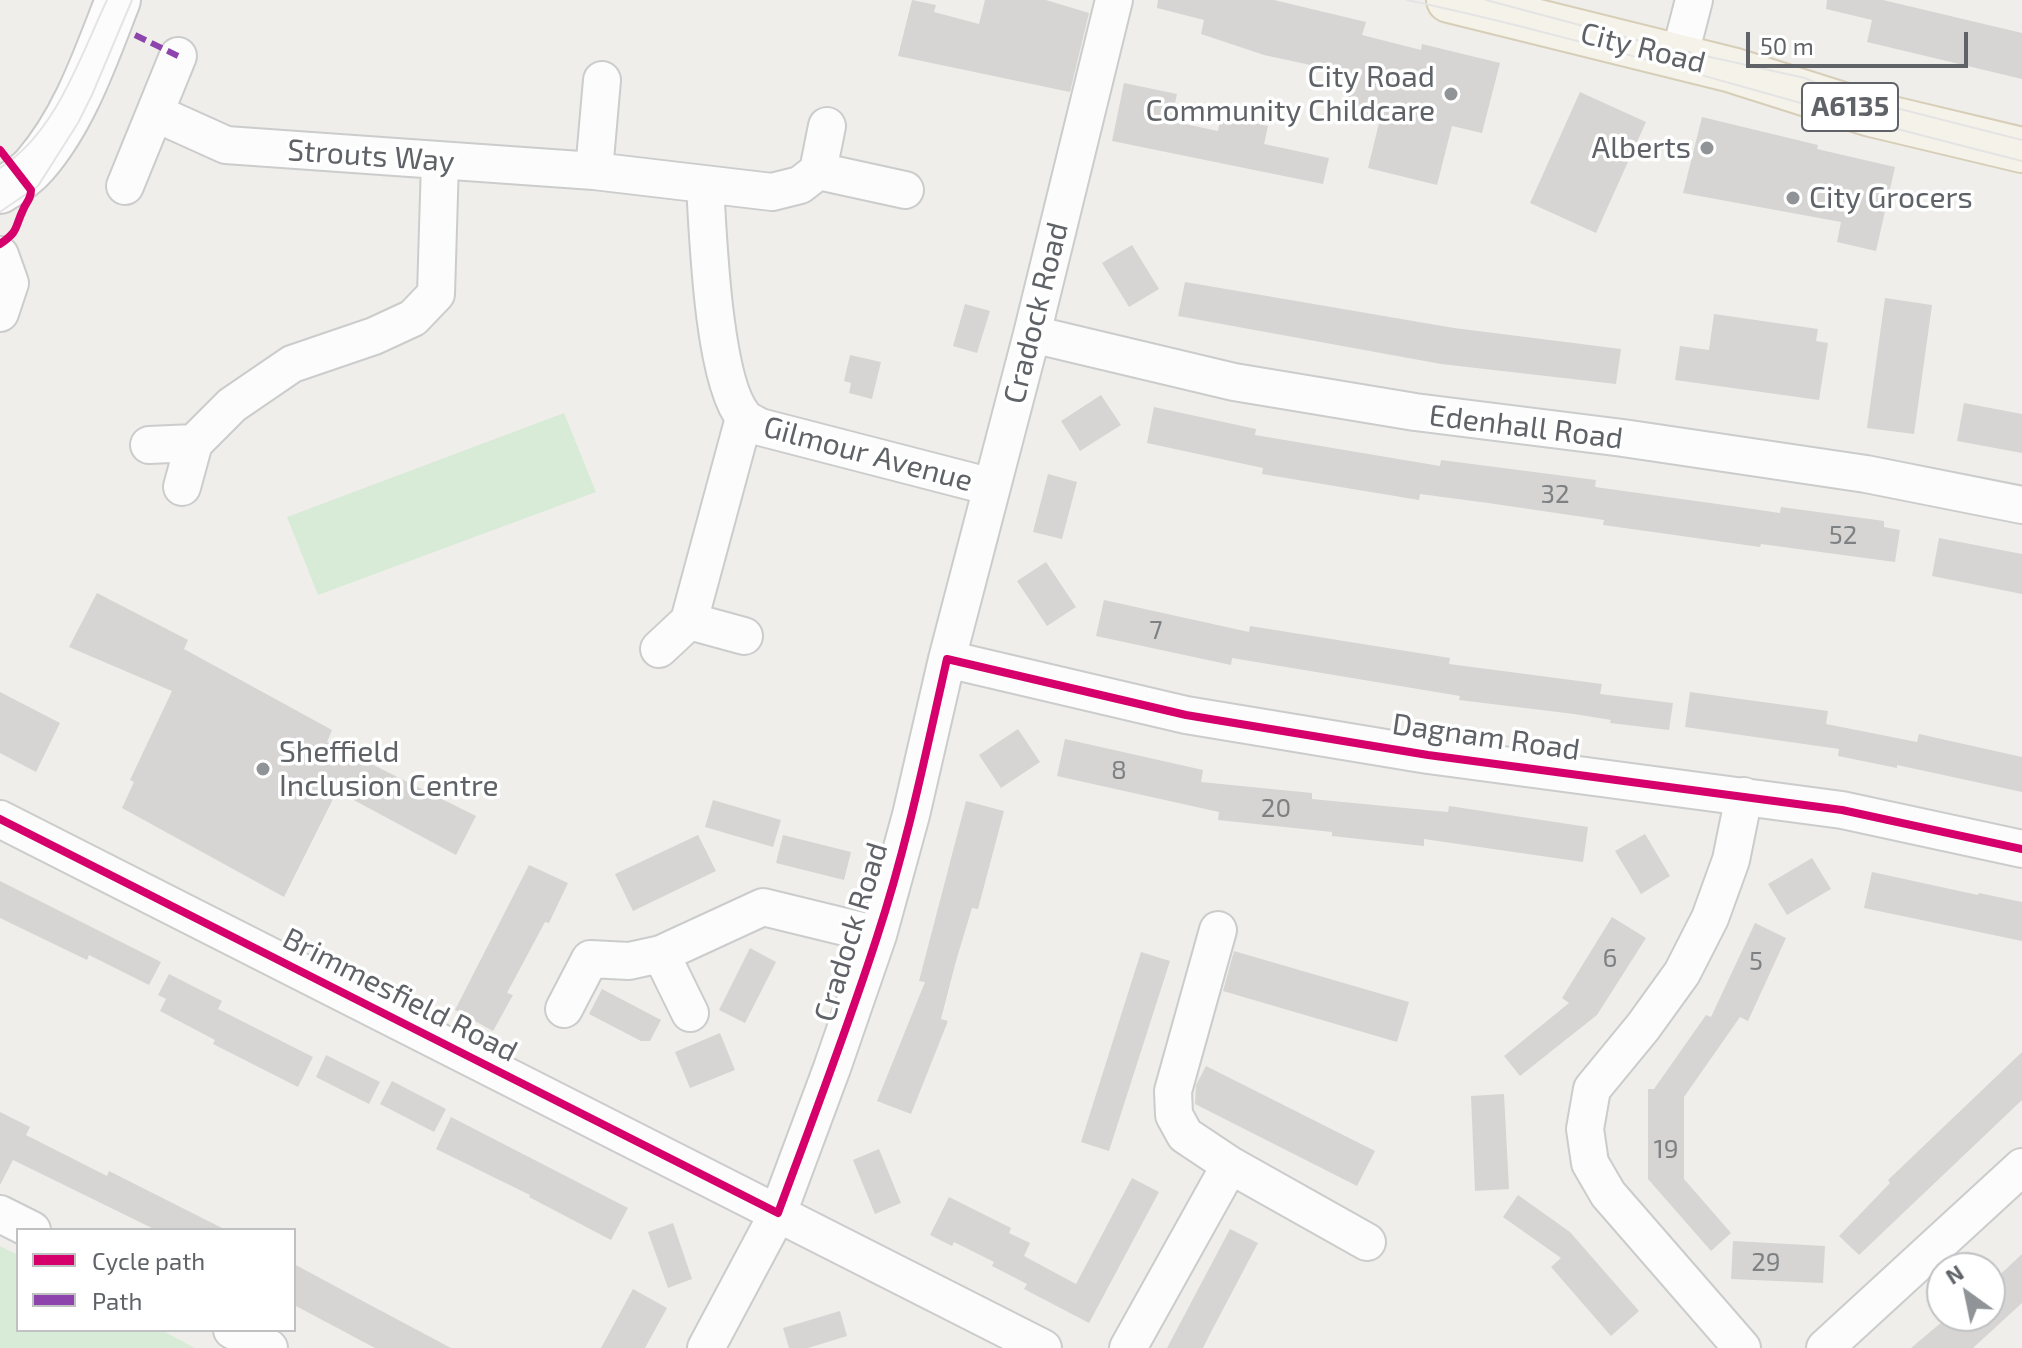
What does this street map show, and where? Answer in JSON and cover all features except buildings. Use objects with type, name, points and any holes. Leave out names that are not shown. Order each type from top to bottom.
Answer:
[{"type":"main road","name":"City Road","points":[[1449,0],[1732,70],[1871,114],[2022,150]]},
{"type":"street","points":[[1,190],[35,166],[52,141],[82,90],[118,0]]},
{"type":"street","name":"Cradock Road","points":[[706,1348],[778,1213],[878,935],[911,815],[947,659],[1032,334],[1114,0]]},
{"type":"street","points":[[1679,58],[1694,0]]},
{"type":"street","points":[[125,186],[178,56]]},
{"type":"street","points":[[594,171],[602,80]]},
{"type":"street","name":"Strouts Way","points":[[155,113],[226,145],[594,171],[772,192],[800,185],[818,171]]},
{"type":"street","points":[[827,126],[818,171],[905,190]]},
{"type":"street","points":[[182,487],[194,443],[232,405],[292,364],[374,336],[446,305],[440,162]]},
{"type":"street","name":"Gilmour Avenue","points":[[705,185],[712,293],[731,393],[744,418],[760,427],[992,487]]},
{"type":"street","points":[[0,255],[10,283],[0,313]]},
{"type":"street","name":"Edenhall Road","points":[[1032,334],[1234,382],[1415,412],[1623,438],[1866,474],[2022,505]]},
{"type":"street","name":"Gilmour Avenue","points":[[689,621],[744,418]]},
{"type":"street","points":[[149,445],[194,443]]},
{"type":"street","points":[[659,649],[689,621],[744,636]]},
{"type":"street","name":"Dagnam Road","points":[[947,659],[1186,715],[1319,738],[1842,810],[2022,849]]},
{"type":"street","points":[[1742,1348],[1608,1194],[1590,1163],[1585,1129],[1592,1089],[1682,973],[1710,918],[1731,860],[1744,796]]},
{"type":"street","name":"Brimmesfield Road","points":[[0,819],[1043,1348]]},
{"type":"street","points":[[564,1009],[590,959],[629,961],[661,954],[763,907],[878,935]]},
{"type":"street","points":[[1218,930],[1173,1091],[1174,1115],[1185,1135],[1230,1165],[1367,1242]]},
{"type":"street","points":[[661,954],[690,1013]]},
{"type":"street","points":[[1128,1348],[1230,1165]]},
{"type":"street","points":[[1825,1348],[2022,1167]]},
{"type":"street","points":[[0,1214],[28,1228]]},
{"type":"street","points":[[236,1332],[269,1348]]},
{"type":"green space","points":[[564,413],[596,492],[318,595],[287,517]]},
{"type":"green space","points":[[0,1246],[16,1254],[16,1332],[165,1332],[195,1348],[0,1348]]},
{"type":"tram line","points":[[0,168],[20,153],[51,114],[76,69],[107,0]]},
{"type":"tram line","points":[[0,212],[38,186],[78,123],[132,0]]},
{"type":"tram line","points":[[1407,0],[1554,35],[2022,161]]},
{"type":"tram line","points":[[1486,0],[1647,43],[1805,78],[1841,94],[2022,140]]},
{"type":"marked path","points":[[135,35],[178,56]]},
{"type":"cycle path","points":[[0,150],[31,190],[15,229],[0,244]]},
{"type":"cycle path","points":[[0,819],[778,1213],[888,903],[947,659],[1186,715],[1428,755],[1842,810],[2022,849]]},
{"type":"place","name":"City Road Community Childcare","points":[[1451,94]]},
{"type":"place","name":"Alberts","points":[[1707,148]]},
{"type":"place","name":"City Grocers","points":[[1793,198]]},
{"type":"place","name":"Sheffield Inclusion Centre","points":[[263,769]]}]
